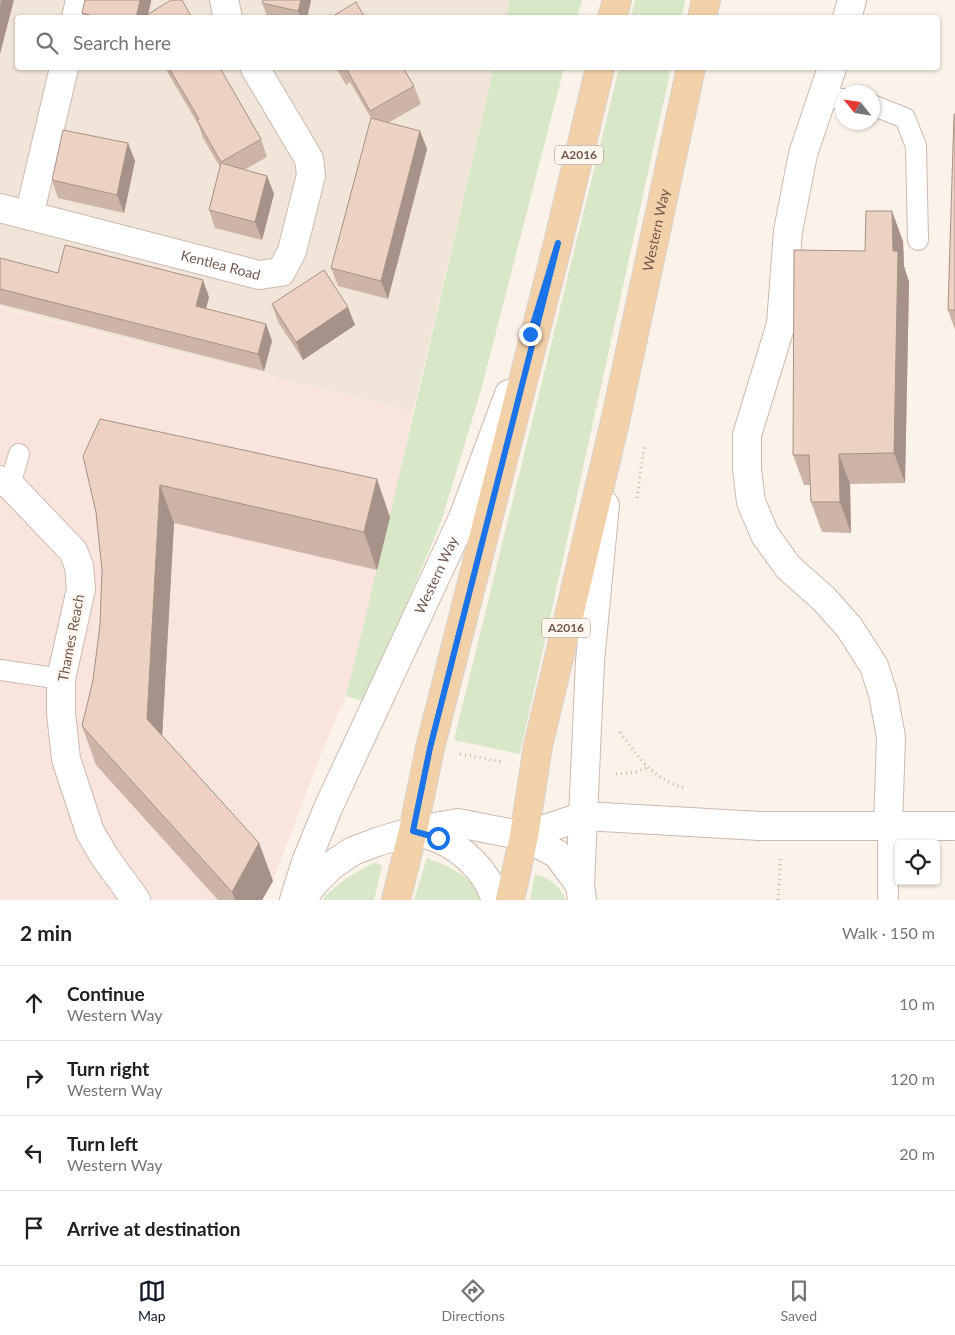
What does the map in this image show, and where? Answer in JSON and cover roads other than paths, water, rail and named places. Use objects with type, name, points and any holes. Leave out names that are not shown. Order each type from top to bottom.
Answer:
[{"type":"main road","points":[[613,15],[616,0]]},
{"type":"main road","points":[[703,15],[706,0]]},
{"type":"main road","name":"Western Way","points":[[396,900],[413,831],[432,739],[558,243],[600,70]]},
{"type":"main road","name":"Western Way","points":[[510,900],[524,836],[538,746],[614,422],[691,70]]},
{"type":"street","points":[[77,15],[80,0]]},
{"type":"street","points":[[224,0],[227,15]]},
{"type":"street","points":[[848,15],[852,0]]},
{"type":"street","points":[[29,216],[64,70]]},
{"type":"street","name":"Kentlea Road","points":[[0,208],[259,275],[281,272],[292,251],[311,175],[309,159],[256,70]]},
{"type":"street","points":[[832,70],[833,98],[803,154],[788,231],[782,324],[747,435],[747,469],[751,502],[765,535],[788,567],[824,599],[849,627],[874,666],[883,694],[891,737],[888,827]]},
{"type":"street","name":"Western Way","points":[[294,900],[306,862],[328,808],[463,518],[530,334],[558,243]]},
{"type":"street","name":"Western Way","points":[[581,893],[584,774],[590,661],[614,422]]},
{"type":"street","name":"Thames Reach","points":[[5,482],[74,551],[79,566],[81,589],[61,679],[61,713],[66,759],[76,796],[90,832],[106,859],[133,896]]},
{"type":"street","points":[[524,836],[584,816],[760,826],[955,826]]},
{"type":"street","points":[[302,900],[332,865],[353,851],[413,831],[458,823],[524,836],[556,854],[581,893]]},
{"type":"street","points":[[413,831],[438,838],[461,850],[480,869],[496,900]]},
{"type":"lane","points":[[880,108],[905,118],[916,146],[918,240]]},
{"type":"lane","points":[[5,482],[19,454]]},
{"type":"lane","points":[[0,670],[61,679]]},
{"type":"lane","points":[[888,827],[888,900]]}]
